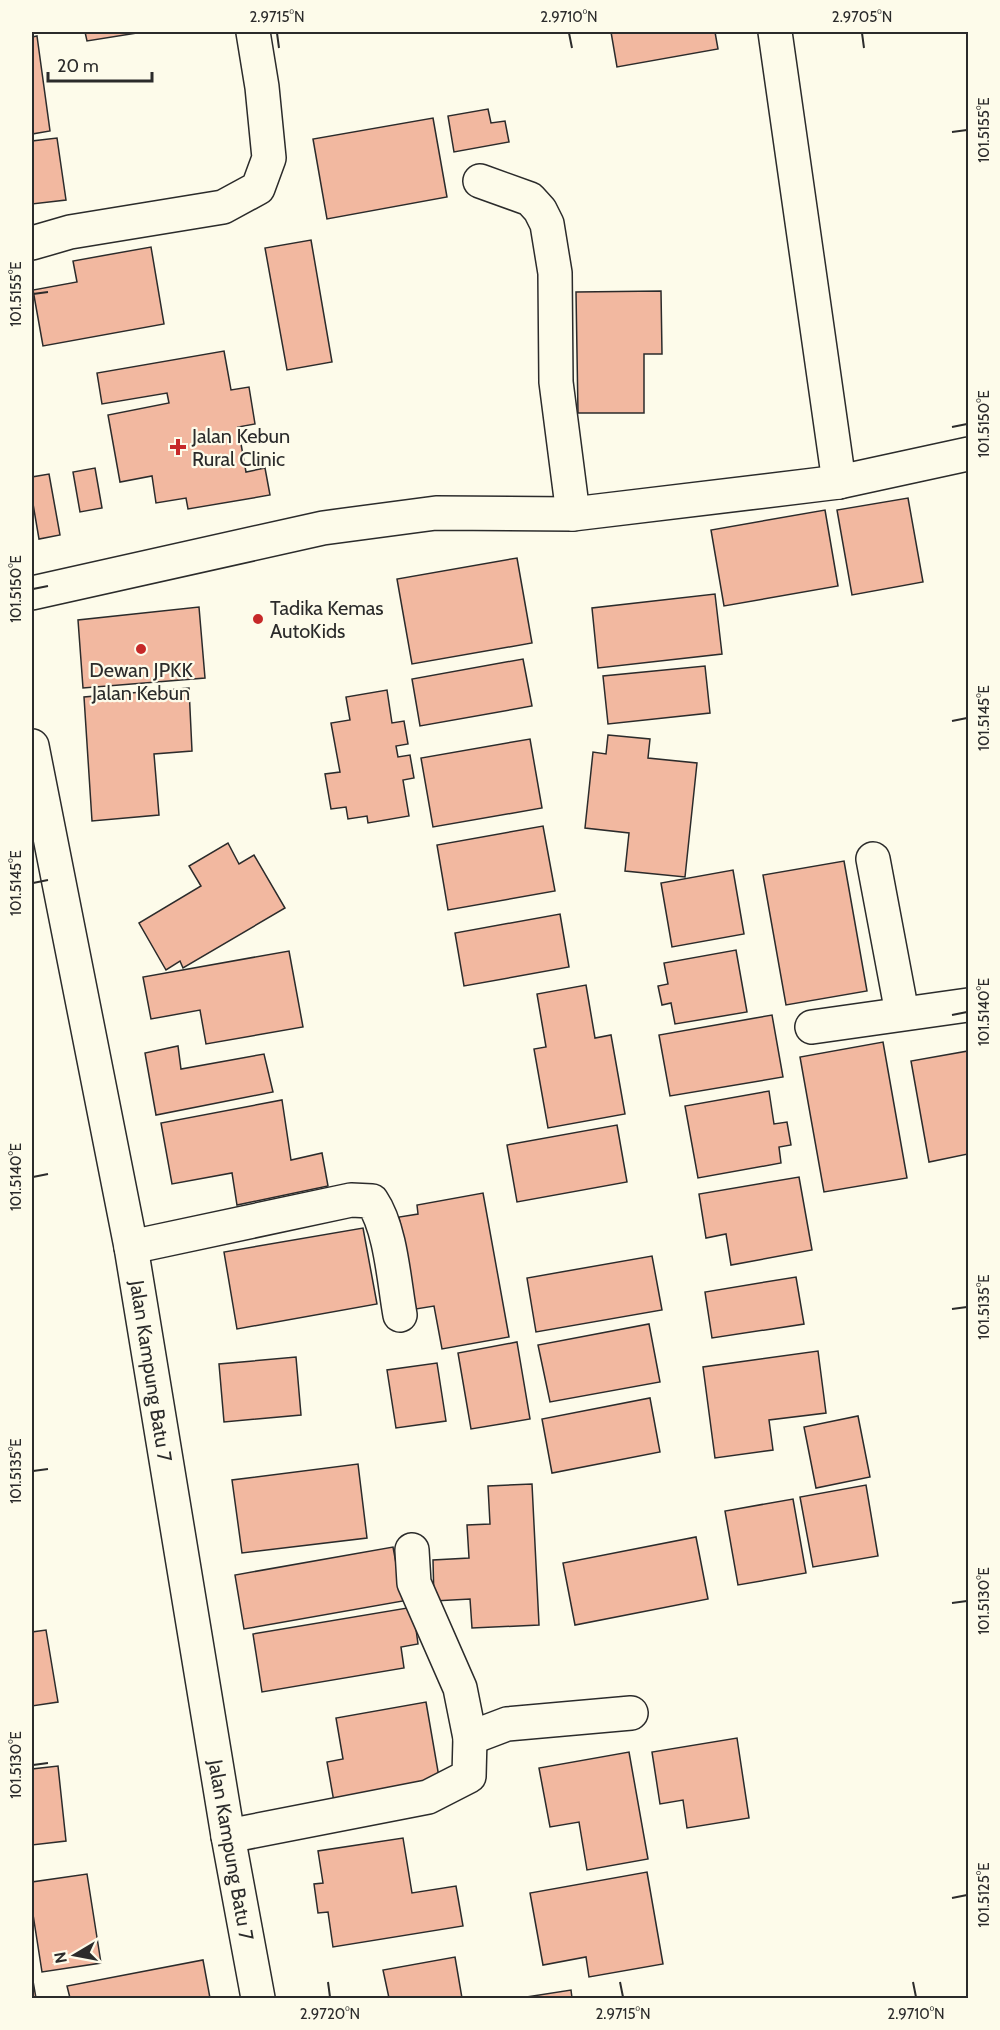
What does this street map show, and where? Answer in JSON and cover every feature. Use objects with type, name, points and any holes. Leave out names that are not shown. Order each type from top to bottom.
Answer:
[{"type":"street","points":[[32,243],[70,232],[223,207],[258,188],[269,158],[262,87],[253,32]]},
{"type":"street","points":[[775,32],[839,482]]},
{"type":"street","points":[[480,181],[530,199],[540,210],[547,224],[555,273],[556,382],[573,514]]},
{"type":"street","points":[[32,592],[323,528],[436,513],[573,514],[839,482],[968,455]]},
{"type":"street","name":"Jalan Kampung Batu 7","points":[[32,746],[131,1247],[228,1836],[258,1998]]},
{"type":"street","points":[[873,860],[902,1013]]},
{"type":"street","points":[[812,1027],[969,1005]]},
{"type":"street","points":[[131,1247],[351,1200],[372,1201],[381,1214],[400,1315]]},
{"type":"street","points":[[228,1836],[428,1797],[469,1776],[470,1738],[460,1688],[414,1583],[412,1550]]},
{"type":"street","points":[[470,1738],[507,1724],[632,1713]]},
{"type":"building","points":[[85,32],[136,32],[137,33],[87,41]]},
{"type":"building","points":[[611,32],[715,32],[718,49],[617,67]]},
{"type":"building","points":[[37,36],[50,131],[32,134],[32,37]]},
{"type":"building","points":[[488,109],[491,123],[505,121],[509,142],[454,152],[448,116]]},
{"type":"building","points":[[433,118],[447,197],[327,219],[313,139]]},
{"type":"building","points":[[57,138],[66,200],[32,204],[32,141]]},
{"type":"building","points":[[311,240],[332,362],[287,370],[265,248]]},
{"type":"building","points":[[151,247],[164,324],[43,346],[33,290],[77,282],[73,261]]},
{"type":"building","points":[[661,291],[662,354],[644,354],[644,413],[578,413],[576,292]]},
{"type":"building","name":"Jalan Kebun Rural Clinic","points":[[224,351],[231,390],[249,387],[255,424],[238,427],[246,472],[265,468],[270,495],[188,509],[186,498],[156,503],[152,476],[120,482],[108,415],[169,403],[167,393],[102,404],[97,373]]},
{"type":"building","points":[[95,468],[102,508],[80,512],[73,472]]},
{"type":"building","points":[[49,474],[60,535],[39,539],[32,498],[32,477]]},
{"type":"building","points":[[908,498],[923,582],[852,595],[837,510]]},
{"type":"building","points":[[825,510],[838,586],[724,606],[711,530]]},
{"type":"building","points":[[517,558],[532,643],[412,664],[397,579]]},
{"type":"building","points":[[715,594],[722,654],[598,668],[592,608]]},
{"type":"building","name":"Dewan JPKK Jalan Kebun","points":[[199,607],[205,678],[83,688],[78,620]]},
{"type":"building","points":[[523,659],[532,706],[420,726],[412,679]]},
{"type":"building","points":[[705,666],[710,713],[608,724],[603,676]]},
{"type":"building","points":[[189,688],[192,751],[154,754],[159,815],[92,821],[84,697]]},
{"type":"building","points":[[387,690],[392,723],[404,721],[408,744],[396,746],[398,757],[410,755],[414,778],[403,780],[409,816],[368,823],[367,816],[348,819],[346,807],[331,809],[325,774],[340,772],[331,723],[350,720],[346,697]]},
{"type":"building","points":[[608,735],[650,739],[648,758],[697,763],[685,877],[625,871],[629,833],[585,828],[593,752],[606,754]]},
{"type":"building","points":[[530,739],[542,808],[433,827],[421,758]]},
{"type":"building","points":[[543,826],[555,891],[448,910],[437,845]]},
{"type":"building","points":[[228,843],[239,864],[254,855],[285,908],[183,968],[180,961],[166,970],[139,923],[201,886],[189,866]]},
{"type":"building","points":[[844,861],[867,991],[786,1005],[763,875]]},
{"type":"building","points":[[733,870],[744,934],[672,947],[661,883]]},
{"type":"building","points":[[560,914],[569,967],[464,986],[455,933]]},
{"type":"building","points":[[736,950],[747,1012],[675,1024],[671,1003],[662,1005],[658,986],[668,984],[664,963]]},
{"type":"building","points":[[289,951],[303,1027],[206,1044],[200,1010],[151,1019],[143,977]]},
{"type":"building","points":[[586,985],[595,1038],[611,1035],[625,1114],[548,1128],[534,1049],[546,1047],[537,994]]},
{"type":"building","points":[[772,1015],[783,1077],[670,1096],[659,1035]]},
{"type":"building","points":[[883,1042],[907,1178],[824,1192],[800,1057]]},
{"type":"building","points":[[178,1046],[181,1069],[264,1054],[273,1092],[156,1115],[145,1053]]},
{"type":"building","points":[[968,1051],[968,1154],[929,1162],[911,1061]]},
{"type":"building","points":[[769,1091],[774,1124],[787,1122],[791,1145],[779,1147],[781,1163],[698,1178],[685,1106]]},
{"type":"building","points":[[282,1100],[291,1160],[322,1153],[328,1186],[237,1205],[232,1173],[172,1184],[161,1123]]},
{"type":"building","points":[[617,1125],[627,1182],[517,1202],[507,1145]]},
{"type":"building","points":[[799,1177],[812,1250],[731,1265],[726,1234],[706,1238],[699,1194]]},
{"type":"building","points":[[483,1193],[509,1337],[442,1349],[434,1306],[416,1309],[399,1217],[418,1214],[417,1205]]},
{"type":"building","points":[[363,1228],[377,1304],[237,1329],[224,1252]]},
{"type":"building","points":[[652,1256],[662,1310],[536,1332],[527,1278]]},
{"type":"building","points":[[796,1277],[804,1324],[712,1338],[705,1292]]},
{"type":"building","points":[[649,1324],[660,1382],[550,1402],[538,1345]]},
{"type":"building","points":[[517,1342],[530,1419],[471,1429],[458,1353]]},
{"type":"building","points":[[818,1351],[826,1413],[769,1420],[773,1450],[715,1458],[703,1367]]},
{"type":"building","points":[[296,1357],[301,1415],[224,1422],[219,1364]]},
{"type":"building","points":[[437,1363],[446,1421],[396,1428],[387,1370]]},
{"type":"building","points":[[650,1398],[660,1452],[552,1473],[542,1419]]},
{"type":"building","points":[[858,1416],[870,1477],[816,1488],[804,1427]]},
{"type":"building","points":[[358,1464],[367,1538],[242,1553],[232,1480]]},
{"type":"building","points":[[532,1484],[539,1625],[472,1628],[470,1599],[434,1601],[433,1560],[469,1558],[467,1525],[490,1524],[488,1486]]},
{"type":"building","points":[[866,1485],[878,1556],[813,1567],[800,1497]]},
{"type":"building","points":[[793,1499],[806,1573],[738,1585],[725,1511]]},
{"type":"building","points":[[696,1537],[708,1599],[575,1625],[563,1563]]},
{"type":"building","points":[[393,1547],[403,1601],[244,1629],[235,1575]]},
{"type":"building","points":[[413,1607],[418,1644],[401,1647],[404,1668],[262,1692],[253,1634]]},
{"type":"building","points":[[46,1630],[58,1702],[32,1706],[32,1632]]},
{"type":"building","points":[[426,1702],[440,1783],[334,1802],[327,1762],[343,1759],[336,1718]]},
{"type":"building","points":[[737,1738],[749,1818],[687,1828],[683,1800],[660,1804],[652,1752]]},
{"type":"building","points":[[629,1752],[648,1859],[587,1870],[579,1822],[550,1827],[539,1768]]},
{"type":"building","points":[[58,1766],[66,1841],[32,1845],[32,1769]]},
{"type":"building","points":[[403,1838],[412,1893],[456,1886],[463,1926],[333,1947],[328,1912],[318,1913],[314,1884],[323,1883],[318,1851]]},
{"type":"building","points":[[647,1872],[663,1964],[589,1977],[586,1957],[543,1965],[530,1893]]},
{"type":"building","points":[[87,1874],[101,1963],[42,1972],[32,1908],[32,1882]]},
{"type":"building","points":[[455,1957],[462,1998],[389,1998],[383,1970]]},
{"type":"building","points":[[203,1960],[210,1998],[70,1998],[67,1986]]},
{"type":"building","points":[[33,1981],[36,1998],[32,1998]]},
{"type":"building","points":[[571,1990],[572,1998],[520,1998]]},
{"type":"place","name":"Jalan Kebun Rural Clinic","points":[[178,447]]},
{"type":"place","name":"Tadika Kemas AutoKids","points":[[258,619]]},
{"type":"place","name":"Dewan JPKK Jalan Kebun","points":[[141,649]]}]
